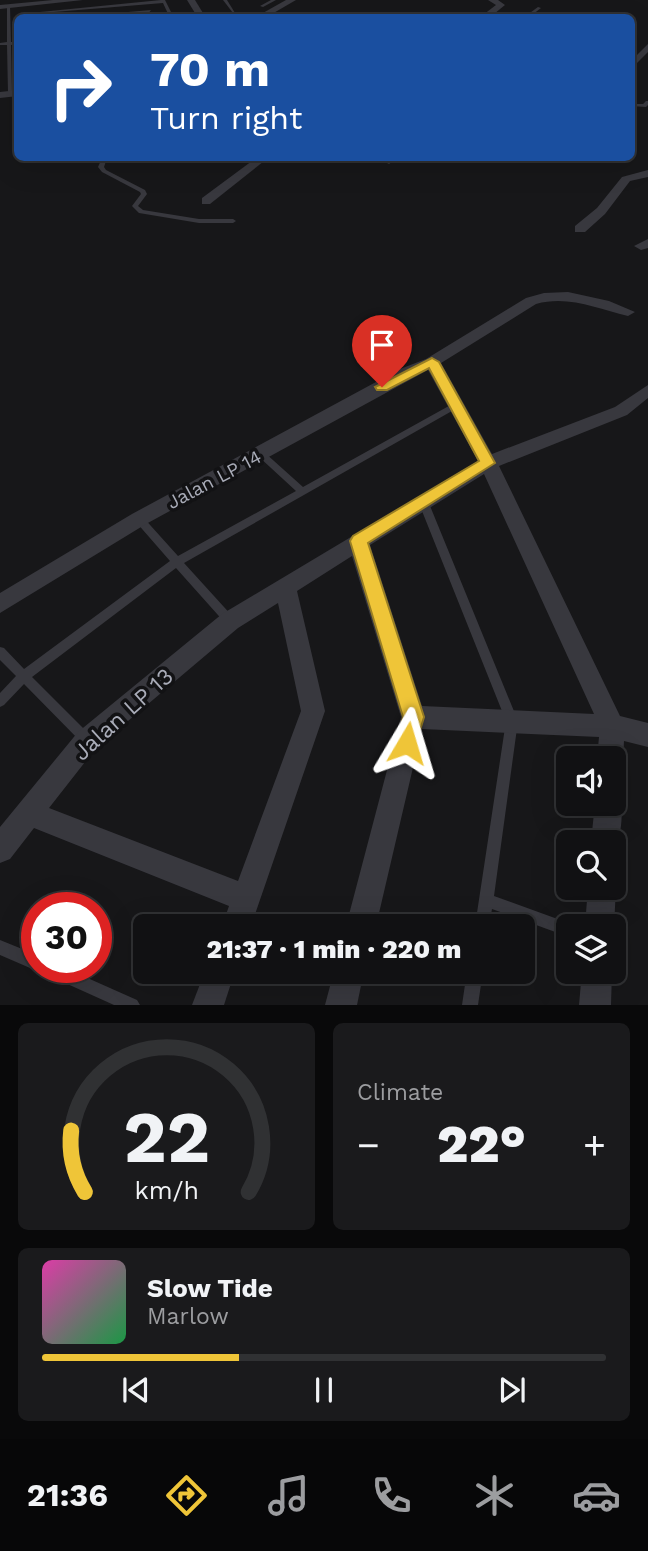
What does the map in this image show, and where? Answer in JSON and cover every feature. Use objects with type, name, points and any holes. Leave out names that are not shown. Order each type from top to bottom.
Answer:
[{"type":"street","points":[[4,7],[42,11],[79,0]]},
{"type":"street","points":[[261,13],[292,0]]},
{"type":"street","points":[[489,14],[501,5],[492,0]]},
{"type":"street","points":[[126,14],[148,12]]},
{"type":"street","points":[[635,62],[648,47]]},
{"type":"street","points":[[206,201],[258,161]]},
{"type":"street","points":[[580,229],[601,211],[626,179],[648,173]]},
{"type":"street","name":"Jalan LP 14","points":[[0,604],[139,519],[406,373],[432,362],[531,300],[546,295],[570,294],[628,312]]},
{"type":"street","points":[[432,362],[488,463],[612,726],[611,746]]},
{"type":"street","name":"Jalan LP 13","points":[[0,849],[88,740],[230,621],[423,500],[488,463],[621,411],[648,390]]},
{"type":"street","points":[[358,541],[414,717],[364,914]]},
{"type":"street","points":[[240,914],[313,711],[285,586]]},
{"type":"street","points":[[414,717],[612,726],[648,736]]},
{"type":"street","points":[[29,813],[246,898]]},
{"type":"street","points":[[208,1005],[215,984]]},
{"type":"street","points":[[341,1005],[346,984]]},
{"type":"street","points":[[595,1005],[596,984]]},
{"type":"lane","points":[[225,0],[234,12]]},
{"type":"lane","points":[[261,13],[274,0]]},
{"type":"lane","points":[[42,11],[164,1]]},
{"type":"lane","points":[[4,7],[9,94]]},
{"type":"lane","points":[[531,14],[539,8]]},
{"type":"lane","points":[[0,44],[14,43]]},
{"type":"lane","points":[[103,161],[101,166],[104,172],[143,191],[144,194],[135,206],[141,212],[199,221],[233,221]]},
{"type":"lane","points":[[0,701],[24,676],[177,562],[456,405]]},
{"type":"lane","points":[[261,454],[303,491]]},
{"type":"lane","points":[[423,500],[512,721],[484,914]]},
{"type":"lane","points":[[139,519],[230,621]]},
{"type":"lane","points":[[0,652],[88,740]]},
{"type":"lane","points":[[486,900],[556,925]]},
{"type":"lane","points":[[0,947],[21,956]]},
{"type":"lane","points":[[82,983],[132,1005]]},
{"type":"lane","points":[[470,1005],[473,984]]},
{"type":"route","points":[[382,387],[432,362],[488,463],[358,541],[414,717],[407,743]]}]
